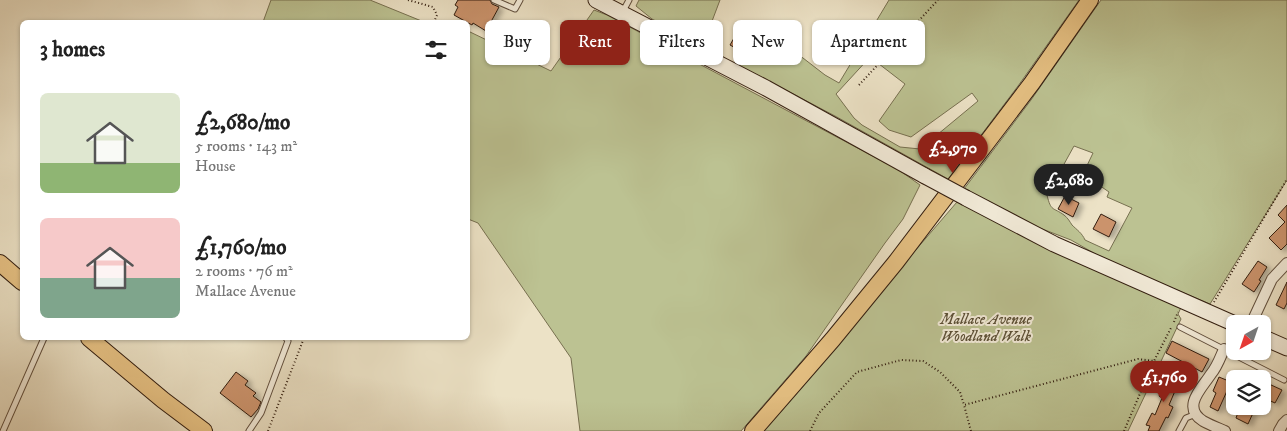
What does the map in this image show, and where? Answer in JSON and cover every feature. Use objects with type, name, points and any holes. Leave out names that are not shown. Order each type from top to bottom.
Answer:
[{"type":"main road","points":[[596,0],[626,7],[766,88],[1021,228],[1226,320]]},
{"type":"main road","points":[[753,431],[833,339],[896,262],[1032,83],[1090,0]]},
{"type":"main road","points":[[0,263],[20,280]]},
{"type":"main road","points":[[91,340],[163,400],[204,431]]},
{"type":"main road","points":[[1271,341],[1287,348]]},
{"type":"street","points":[[1255,315],[1272,279],[1287,263]]},
{"type":"street","points":[[1224,349],[1213,373],[1196,395],[1194,401],[1196,414],[1202,421],[1225,431]]},
{"type":"street","points":[[1279,431],[1287,420]]},
{"type":"lane","points":[[494,0],[515,9],[520,0]]},
{"type":"lane","points":[[1180,327],[1284,380]]},
{"type":"lane","points":[[3,431],[43,340]]},
{"type":"lane","points":[[249,431],[260,413],[288,342],[287,340]]},
{"type":"lane","points":[[1180,431],[1186,418],[1196,414]]},
{"type":"path","points":[[408,0],[433,7],[437,14],[435,20]]},
{"type":"path","points":[[859,85],[938,0]]},
{"type":"path","points":[[1208,312],[1287,179]]},
{"type":"path","points":[[1124,431],[1154,361],[1184,301]]},
{"type":"path","points":[[268,431],[303,340]]},
{"type":"path","points":[[964,405],[1138,359],[1154,361]]},
{"type":"path","points":[[810,431],[819,413],[858,372],[901,360],[923,361],[940,372],[960,392],[972,431]]},
{"type":"green space","points":[[271,0],[370,0],[419,20],[264,20]]},
{"type":"green space","points":[[639,0],[720,0],[712,20],[654,20],[636,6]]},
{"type":"green space","points":[[889,0],[1079,0],[1018,86],[948,179],[738,65],[802,65],[802,57],[839,83],[850,65],[863,65],[836,94],[854,118],[862,125],[900,147],[920,149],[978,101],[972,93],[911,137],[889,130],[879,121],[905,84],[880,65],[925,65],[925,20],[877,20]]},
{"type":"green space","points":[[1101,0],[1287,0],[1287,180],[1210,304],[1106,260],[1071,240],[1032,225],[964,189],[1031,100]],"holes":[[[1074,146],[1093,153],[1083,174],[1109,192],[1107,197],[1132,208],[1109,251],[1085,240],[1065,216],[1051,207],[1047,195]]]},
{"type":"green space","points":[[594,10],[616,20],[587,20]]},
{"type":"green space","points":[[630,27],[640,33],[640,65],[701,65],[899,170],[920,185],[903,219],[806,356],[741,431],[580,431],[571,358],[478,223],[470,220],[470,32],[485,39],[485,65],[539,65],[551,71],[560,58],[560,65],[630,65]]},
{"type":"green space","name":"Mallace Avenue Woodland Walk","points":[[957,202],[1184,301],[1178,314],[1181,319],[1128,431],[760,431]]},
{"type":"building","points":[[458,0],[490,0],[492,4],[499,7],[492,20],[485,20],[485,30],[473,23],[472,25],[470,24],[470,20],[463,20],[454,15],[458,7],[455,5]]},
{"type":"building","points":[[1065,196],[1079,203],[1073,217],[1058,209]]},
{"type":"building","points":[[1287,205],[1287,244],[1281,250],[1269,238],[1285,222],[1278,215]]},
{"type":"building","points":[[1101,214],[1116,222],[1109,237],[1093,229]]},
{"type":"building","points":[[1258,261],[1267,267],[1254,292],[1242,284]]},
{"type":"building","points":[[1287,282],[1287,303],[1284,309],[1276,305]]},
{"type":"building","points":[[1172,341],[1209,359],[1202,372],[1166,353]]},
{"type":"building","points":[[1168,371],[1180,378],[1169,405],[1173,407],[1159,431],[1148,431],[1150,426],[1146,425],[1152,413],[1155,415],[1162,398],[1159,396],[1165,384],[1162,382]]},
{"type":"building","points":[[236,372],[248,381],[245,385],[256,393],[253,396],[261,402],[251,417],[220,393]]},
{"type":"building","points":[[1219,377],[1226,380],[1226,393],[1218,411],[1210,407],[1216,393],[1213,391]]},
{"type":"building","points":[[1271,385],[1282,390],[1275,403],[1271,401]]},
{"type":"building","points":[[1237,415],[1252,415],[1248,424],[1236,418]]}]
